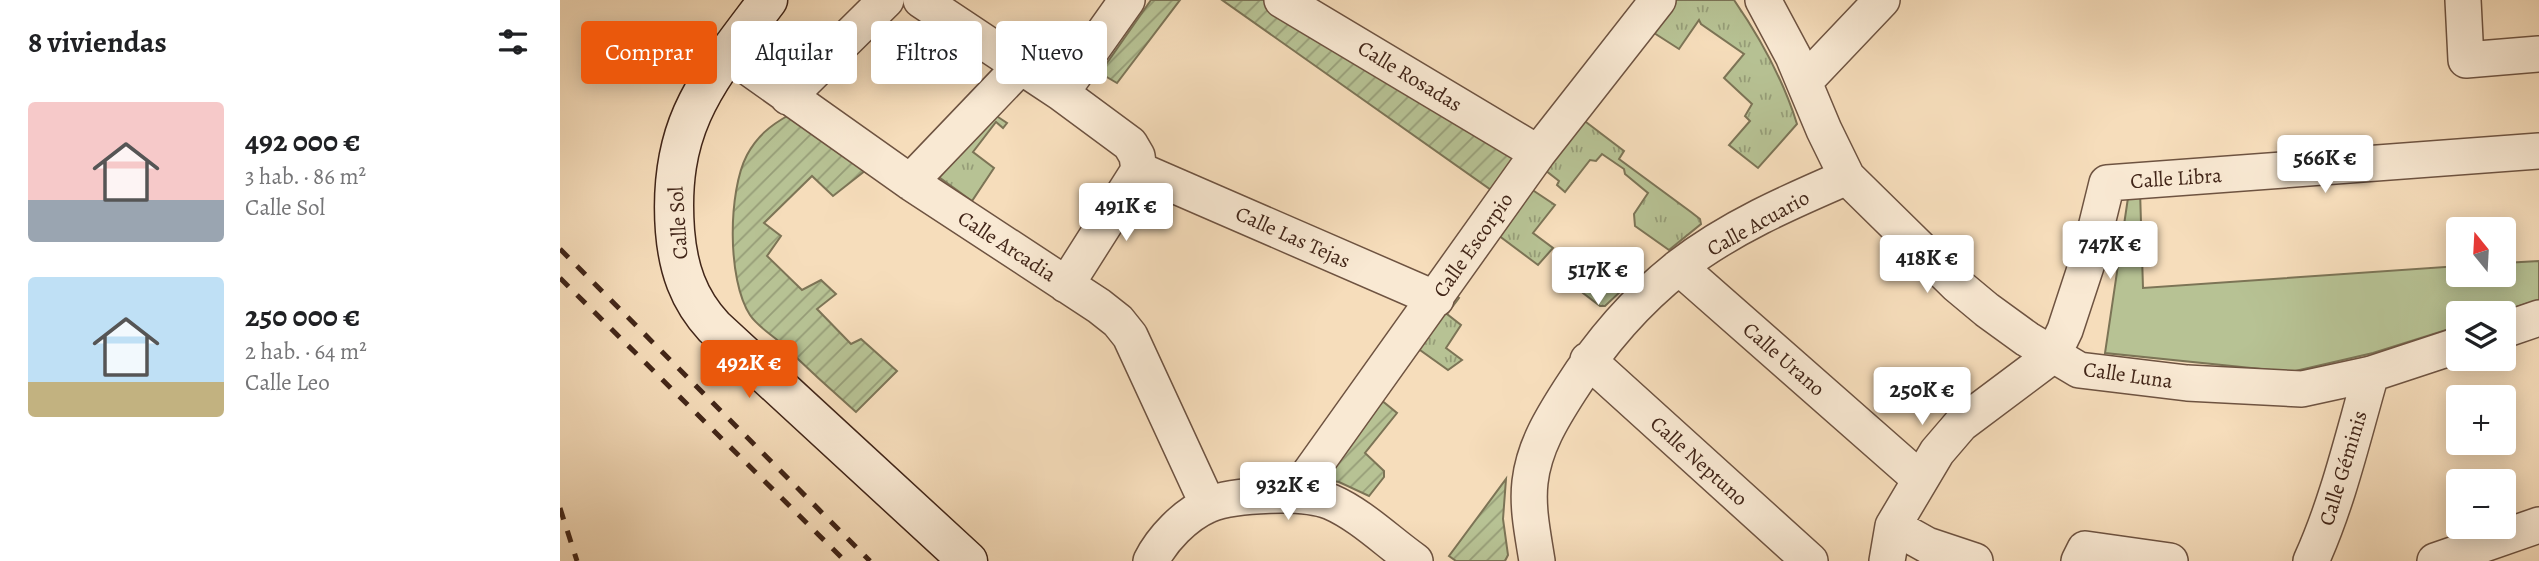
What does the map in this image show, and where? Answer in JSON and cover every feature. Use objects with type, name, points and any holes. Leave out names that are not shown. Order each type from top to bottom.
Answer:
[{"type":"street","name":"Calle Sol","points":[[768,0],[700,95],[686,127],[675,170],[674,216],[678,261],[683,281],[701,313],[721,334],[968,561]]},
{"type":"street","points":[[788,97],[886,0]]},
{"type":"street","points":[[920,0],[996,51]]},
{"type":"street","points":[[1060,93],[1127,0]]},
{"type":"street","name":"Calle Rosadas","points":[[1282,0],[1538,153]]},
{"type":"street","name":"Calle Escorpio","points":[[1294,495],[1538,153],[1658,0]]},
{"type":"street","name":"Calle Luna","points":[[1763,0],[1805,81],[1824,130],[1847,177],[1957,285],[1987,310],[2079,370],[2245,388],[2302,389],[2371,374],[2446,349]]},
{"type":"street","points":[[1805,81],[1882,0]]},
{"type":"street","points":[[2463,0],[2466,60],[2539,54]]},
{"type":"street","name":"Calle Arcadia","points":[[728,53],[910,182],[1099,306],[1130,335],[1208,505]]},
{"type":"street","points":[[910,182],[1004,84]]},
{"type":"street","points":[[1046,84],[1130,144],[1138,156],[1139,170],[1066,285]]},
{"type":"street","name":"Calle Libra","points":[[2053,355],[2066,330],[2088,260],[2107,183],[2539,151]]},
{"type":"street","name":"Calle Las Tejas","points":[[1139,170],[1436,299]]},
{"type":"street","name":"Calle Acuario","points":[[1536,561],[1530,482],[1538,450],[1549,423],[1588,360],[1634,308],[1679,267],[1742,227],[1847,177]]},
{"type":"street","name":"Calle Urano","points":[[1679,267],[1920,479]]},
{"type":"street","points":[[2516,326],[2539,318]]},
{"type":"street","points":[[1887,561],[1893,526],[1937,452],[1961,424],[2053,355]]},
{"type":"street","name":"Calle Neptuno","points":[[1588,360],[1810,561]]},
{"type":"street","name":"Calle Géminis","points":[[2311,561],[2338,488],[2371,374]]},
{"type":"street","points":[[1151,561],[1157,549],[1177,526],[1208,505],[1237,499],[1294,495],[1307,495],[1331,502],[1416,561]]},
{"type":"street","points":[[2435,561],[2539,524]]},
{"type":"street","points":[[1893,526],[1927,545],[1975,561]]},
{"type":"street","points":[[2079,561],[2085,549],[2170,561]]},
{"type":"green space","points":[[1151,0],[1180,0],[1117,83],[1107,77],[1107,63]]},
{"type":"green space","points":[[1222,0],[1270,0],[1518,158],[1494,192]]},
{"type":"green space","points":[[1675,0],[1734,0],[1770,60],[1797,124],[1758,168],[1729,145],[1750,121],[1745,116],[1752,104],[1724,78],[1744,54],[1699,20],[1679,49],[1651,31]]},
{"type":"green space","points":[[789,115],[866,170],[833,196],[812,176],[764,223],[781,236],[767,256],[802,290],[821,280],[836,294],[817,309],[851,344],[861,339],[897,371],[856,412],[753,319],[742,300],[737,280],[733,235],[736,190],[741,171],[747,155],[760,137]]},
{"type":"green space","points":[[995,115],[1007,123],[1003,128],[996,122],[973,152],[994,168],[972,201],[936,175]]},
{"type":"green space","points":[[1582,119],[1624,151],[1619,159],[1700,219],[1701,224],[1669,250],[1635,226],[1634,214],[1648,193],[1625,174],[1624,169],[1602,154],[1596,161],[1590,160],[1565,192],[1557,185],[1559,181],[1545,170]]},
{"type":"green space","points":[[1531,189],[1555,205],[1533,233],[1553,248],[1538,265],[1498,235]]},
{"type":"green space","points":[[2140,190],[2143,288],[2446,267],[2446,287],[2516,287],[2516,262],[2539,261],[2539,300],[2516,307],[2516,301],[2446,301],[2446,330],[2373,353],[2291,372],[2105,353],[2129,191]]},
{"type":"green space","points":[[1609,259],[1636,277],[1605,306],[1600,306],[1583,293]]},
{"type":"green space","points":[[1453,293],[1459,298],[1447,314],[1461,325],[1446,348],[1462,360],[1448,370],[1413,345]]},
{"type":"green space","points":[[1375,395],[1397,413],[1365,453],[1384,471],[1384,477],[1369,496],[1339,482],[1314,478]]},
{"type":"green space","points":[[1506,479],[1503,519],[1508,555],[1505,561],[1456,561],[1449,556]]},
{"type":"railway","points":[[560,249],[870,561]]},
{"type":"railway","points":[[560,278],[845,561]]},
{"type":"railway","points":[[560,508],[577,561]]}]
